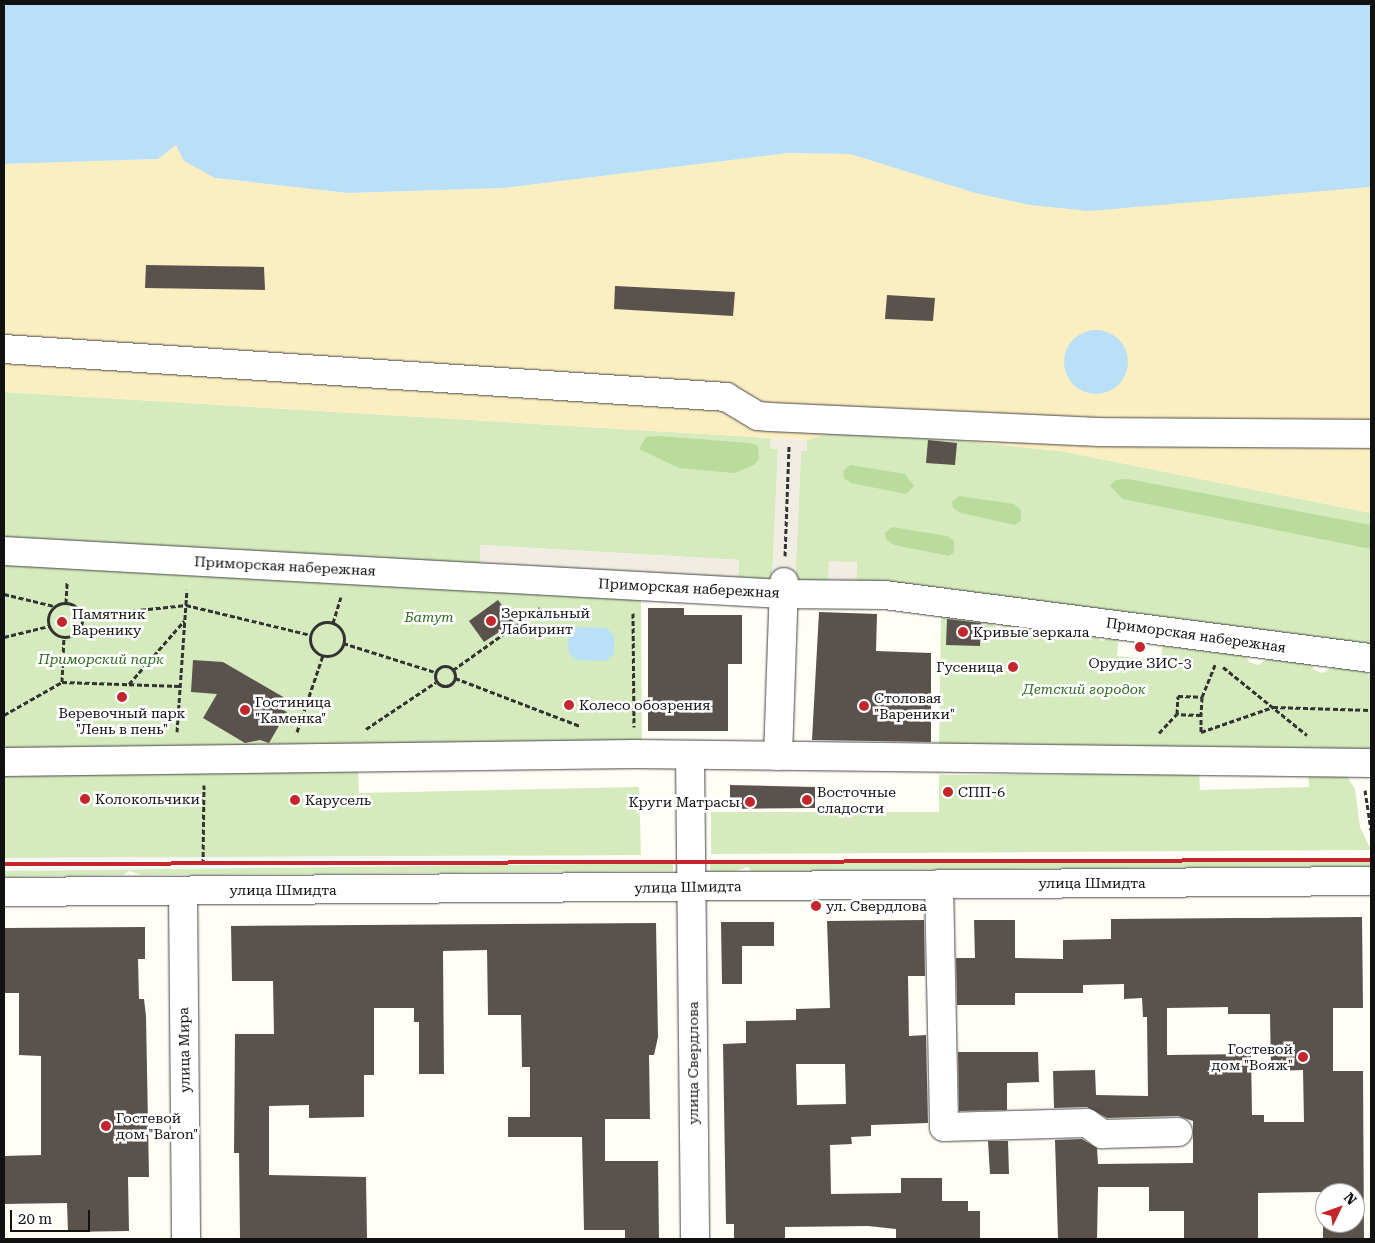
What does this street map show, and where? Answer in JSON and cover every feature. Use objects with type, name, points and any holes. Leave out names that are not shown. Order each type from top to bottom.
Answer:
[{"type":"street","points":[[4,348],[726,397],[758,416],[770,417],[1100,432],[1371,434]]},
{"type":"street","name":"Приморская набережная","points":[[4,551],[633,585],[784,588],[885,595],[1371,658]]},
{"type":"street","points":[[778,756],[784,588]]},
{"type":"street","points":[[4,762],[175,763],[634,754],[1371,763]]},
{"type":"street","name":"улица Свердлова","points":[[690,755],[695,1239]]},
{"type":"street","name":"улица Шмидта","points":[[4,892],[1371,881]]},
{"type":"street","points":[[939,884],[944,1128],[1088,1122],[1102,1134],[1178,1132]]},
{"type":"street","name":"улица Мира","points":[[183,891],[186,1239]]},
{"type":"path","points":[[784,588],[789,444]]},
{"type":"path","points":[[175,763],[188,561]]},
{"type":"path","points":[[453,670],[577,582]]},
{"type":"path","points":[[633,585],[634,754]]},
{"type":"path","points":[[4,594],[55,606],[71,604],[81,616]]},
{"type":"path","points":[[81,616],[186,605],[311,635]]},
{"type":"path","points":[[49,626],[48,615],[55,606]]},
{"type":"path","points":[[64,636],[77,632],[81,616]]},
{"type":"path","points":[[129,684],[185,621]]},
{"type":"path","points":[[322,623],[333,623],[343,633],[343,643],[334,655],[323,655],[314,650],[311,635],[322,623]]},
{"type":"path","points":[[4,637],[49,626],[64,636]]},
{"type":"path","points":[[1180,632],[1343,764],[1365,790],[1371,830]]},
{"type":"path","points":[[62,682],[64,636]]},
{"type":"path","points":[[343,643],[435,672],[445,666],[453,670],[455,678]]},
{"type":"path","points":[[288,760],[323,655]]},
{"type":"path","points":[[1202,697],[1178,696],[1177,714],[1202,715],[1202,697],[1217,662]]},
{"type":"path","points":[[435,672],[436,682]]},
{"type":"path","points":[[436,682],[445,686],[455,678]]},
{"type":"path","points":[[455,678],[589,730]]},
{"type":"path","points":[[4,714],[62,682],[180,686]]},
{"type":"path","points":[[362,732],[436,682]]},
{"type":"path","points":[[1201,732],[1273,707],[1371,710]]},
{"type":"path","points":[[203,870],[204,762]]},
{"type":"green space","points":[[4,392],[771,438],[770,448],[778,449],[772,582],[738,581],[739,560],[481,545],[480,566],[4,539]]},
{"type":"green space","points":[[844,429],[1061,451],[1371,513],[1371,651],[856,585],[857,562],[828,584],[795,583],[801,451],[807,451],[807,440]]},
{"type":"green space","points":[[658,436],[750,443],[758,446],[759,459],[754,465],[734,473],[679,468],[639,449],[646,437]]},
{"type":"green space","points":[[850,465],[905,474],[914,486],[906,494],[851,483],[844,478],[843,471]]},
{"type":"green space","points":[[1128,479],[1371,525],[1371,549],[1123,499],[1110,486],[1115,480]]},
{"type":"green space","points":[[959,496],[1014,504],[1021,510],[1021,521],[1015,525],[961,513],[953,508],[952,502]]},
{"type":"green space","points":[[892,527],[947,536],[954,541],[954,552],[949,556],[894,545],[886,539],[885,533]]},
{"type":"green space","name":"Приморский парк","points":[[4,561],[641,597],[642,745],[4,751]]},
{"type":"green space","name":"Детский городок","points":[[941,612],[988,620],[998,628],[1006,624],[1093,636],[1102,641],[1119,634],[1117,656],[1161,661],[1163,639],[1245,653],[1249,662],[1258,665],[1271,657],[1309,662],[1314,670],[1323,673],[1335,666],[1361,669],[1371,676],[1371,749],[939,748]]},
{"type":"green space","points":[[358,770],[359,793],[639,787],[641,855],[4,858],[4,771]]},
{"type":"green space","points":[[1343,770],[1355,789],[1360,827],[1371,850],[711,854],[711,812],[939,812],[939,775],[1199,773],[1200,790],[1309,787],[1308,771]]},
{"type":"green space","points":[[1371,861],[1371,866],[751,871],[748,867],[735,871],[710,871],[710,863]]},
{"type":"green space","points":[[673,863],[673,871],[141,875],[129,871],[124,875],[4,877],[4,871]]},
{"type":"sand","points":[[176,144],[215,178],[348,193],[504,188],[788,153],[850,154],[975,193],[1030,205],[1371,187],[1371,513],[1061,451],[844,429],[807,440],[4,392],[4,164],[158,159]]},
{"type":"shaded area","points":[[771,438],[807,440],[807,451],[801,451],[795,583],[772,582],[778,449],[770,448]]},
{"type":"shaded area","points":[[480,545],[739,560],[738,581],[480,566]]},
{"type":"shaded area","points":[[829,561],[857,562],[856,585],[828,584]]},
{"type":"water","points":[[4,4],[1371,4],[1371,187],[1089,211],[1030,205],[975,193],[850,154],[788,153],[504,188],[348,193],[215,178],[184,161],[176,145],[158,159],[4,164]]},
{"type":"water","points":[[1096,330],[1108,332],[1119,339],[1126,350],[1128,362],[1126,374],[1119,385],[1108,392],[1096,394],[1084,392],[1073,385],[1066,374],[1064,362],[1066,350],[1073,339],[1084,332]]},
{"type":"water","points":[[576,627],[607,628],[614,636],[614,654],[606,661],[575,660],[568,652],[568,634]]},
{"type":"building","points":[[146,265],[264,267],[265,290],[145,288]]},
{"type":"building","points":[[615,286],[735,292],[733,316],[614,309]]},
{"type":"building","points":[[887,295],[935,298],[933,321],[885,319]]},
{"type":"building","points":[[928,440],[957,443],[955,465],[926,463]]},
{"type":"building","name":"Зеркальный Лабиринт","points":[[498,600],[514,622],[484,642],[469,621]]},
{"type":"building","points":[[648,608],[684,608],[684,615],[742,615],[742,664],[728,664],[728,731],[648,731]]},
{"type":"building","points":[[819,612],[877,614],[876,651],[931,653],[931,742],[812,740]]},
{"type":"building","name":"Кривые зеркала","points":[[947,619],[981,623],[980,646],[946,645]]},
{"type":"building","name":"Гостиница \"Каменка\"","points":[[193,660],[223,662],[285,698],[279,708],[287,712],[269,743],[260,740],[245,743],[203,718],[217,694],[191,692]]},
{"type":"building","points":[[730,785],[815,787],[815,808],[730,809]]},
{"type":"building","points":[[1362,917],[1363,1008],[1333,1008],[1333,1071],[1363,1071],[1364,1183],[1315,1183],[1315,1192],[1258,1193],[1258,1239],[1184,1239],[1184,1211],[1149,1211],[1149,1187],[1098,1187],[1097,1239],[1058,1239],[1055,1140],[1082,1139],[1097,1148],[1098,1164],[1193,1163],[1193,1121],[1178,1116],[1107,1118],[1087,1107],[1054,1108],[1053,1071],[1095,1070],[1096,1095],[1148,1096],[1147,1017],[1143,1017],[1142,998],[1124,999],[1124,984],[1083,985],[1083,993],[1015,993],[1015,1005],[957,1005],[956,958],[975,958],[974,920],[1015,920],[1015,958],[1063,959],[1063,940],[1111,939],[1111,919]],"holes":[[[1228,1007],[1228,1014],[1270,1014],[1271,1071],[1303,1070],[1304,1122],[1264,1122],[1264,1115],[1252,1115],[1251,1054],[1167,1055],[1167,1008]]]},
{"type":"building","points":[[924,920],[925,976],[908,976],[909,1036],[926,1035],[928,1123],[871,1125],[871,1136],[851,1137],[852,1144],[830,1145],[831,1194],[901,1193],[901,1178],[942,1178],[942,1201],[968,1201],[968,1211],[980,1211],[980,1239],[896,1239],[896,1229],[868,1226],[785,1227],[785,1239],[734,1239],[734,1224],[726,1224],[723,1044],[746,1043],[746,1021],[796,1020],[796,1009],[830,1008],[827,921]],"holes":[[[796,1064],[845,1064],[846,1104],[797,1105]]]},
{"type":"building","points":[[721,922],[774,922],[774,946],[742,946],[742,984],[722,984]]},
{"type":"building","points":[[656,923],[658,1037],[654,1055],[649,1055],[650,1119],[605,1119],[605,1161],[658,1161],[659,1239],[625,1239],[625,1230],[584,1230],[582,1137],[508,1137],[508,1117],[530,1117],[530,1067],[522,1067],[521,1015],[488,1015],[487,950],[443,951],[444,1074],[419,1074],[419,1022],[414,1022],[414,1008],[374,1008],[374,1075],[364,1075],[364,1117],[309,1118],[309,1105],[269,1106],[269,1175],[366,1177],[367,1239],[240,1239],[239,1153],[234,1153],[235,1034],[274,1034],[273,981],[232,981],[231,926]]},
{"type":"building","points":[[145,927],[145,959],[138,959],[139,999],[144,999],[146,1016],[149,1177],[128,1177],[129,1231],[68,1232],[67,1203],[4,1204],[4,1156],[41,1155],[41,1056],[19,1055],[19,993],[4,993],[4,928]]},
{"type":"building","points":[[958,1052],[1038,1052],[1039,1082],[1007,1083],[1007,1110],[959,1111]]},
{"type":"building","points":[[988,1141],[1008,1141],[1009,1174],[990,1174]]},
{"type":"building","points":[[1323,1233],[1364,1233],[1364,1238],[1323,1238]]},
{"type":"railway","points":[[4,864],[1371,860]]},
{"type":"place","name":"Зеркальный Лабиринт","points":[[491,621]]},
{"type":"place","name":"Памятник Варенику","points":[[62,622]]},
{"type":"place","name":"Кривые зеркала","points":[[963,632]]},
{"type":"place","name":"Орудие ЗИС-3","points":[[1140,647]]},
{"type":"place","name":"Гусеница","points":[[1013,667]]},
{"type":"place","name":"Веревочный парк \"Лень в пень\"","points":[[122,697]]},
{"type":"place","name":"Колесо обозрения","points":[[569,705]]},
{"type":"place","name":"Столовая \"Вареники\"","points":[[864,706]]},
{"type":"place","name":"Гостиница \"Каменка\"","points":[[245,710]]},
{"type":"place","name":"СПП-6","points":[[948,792]]},
{"type":"place","name":"Колокольчики","points":[[85,799]]},
{"type":"place","name":"Карусель","points":[[295,800]]},
{"type":"place","name":"Восточные сладости","points":[[807,800]]},
{"type":"place","name":"Круги Матрасы","points":[[750,802]]},
{"type":"place","name":"ул. Свердлова","points":[[816,906]]},
{"type":"place","name":"Гостевой дом \"Вояж\"","points":[[1303,1057]]},
{"type":"place","name":"Гостевой дом \"Baron\"","points":[[106,1126]]},
{"type":"park label","name":"Батут","points":[[429,617]]}]
